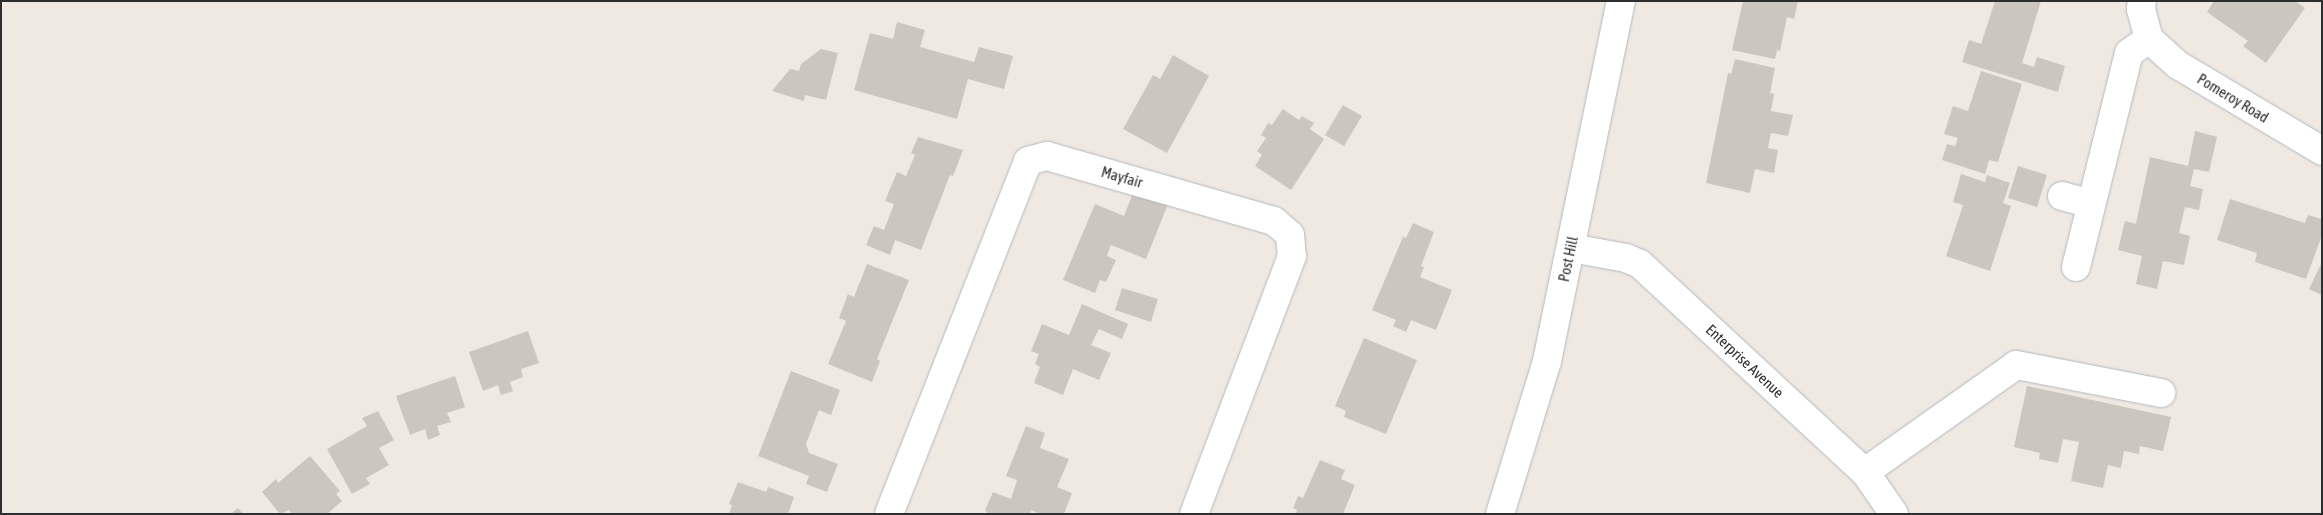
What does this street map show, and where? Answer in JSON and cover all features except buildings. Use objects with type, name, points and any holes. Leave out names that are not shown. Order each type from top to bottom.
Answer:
[{"type":"street","name":"Post Hill","points":[[1500,514],[1547,362],[1621,1]]},
{"type":"street","points":[[2076,267],[2129,53],[2149,39],[2141,9],[2142,1]]},
{"type":"street","name":"Pomeroy Road","points":[[2149,39],[2178,65],[2322,151]]},
{"type":"street","name":"Mayfair","points":[[889,514],[1028,161],[1047,156],[1274,221],[1290,235],[1292,256],[1194,514]]},
{"type":"street","points":[[2062,196],[2092,204]]},
{"type":"street","name":"Enterprise Avenue","points":[[1571,248],[1626,258],[1640,264],[1865,472],[1894,514]]},
{"type":"street","points":[[1865,472],[2016,365],[2161,394]]}]
